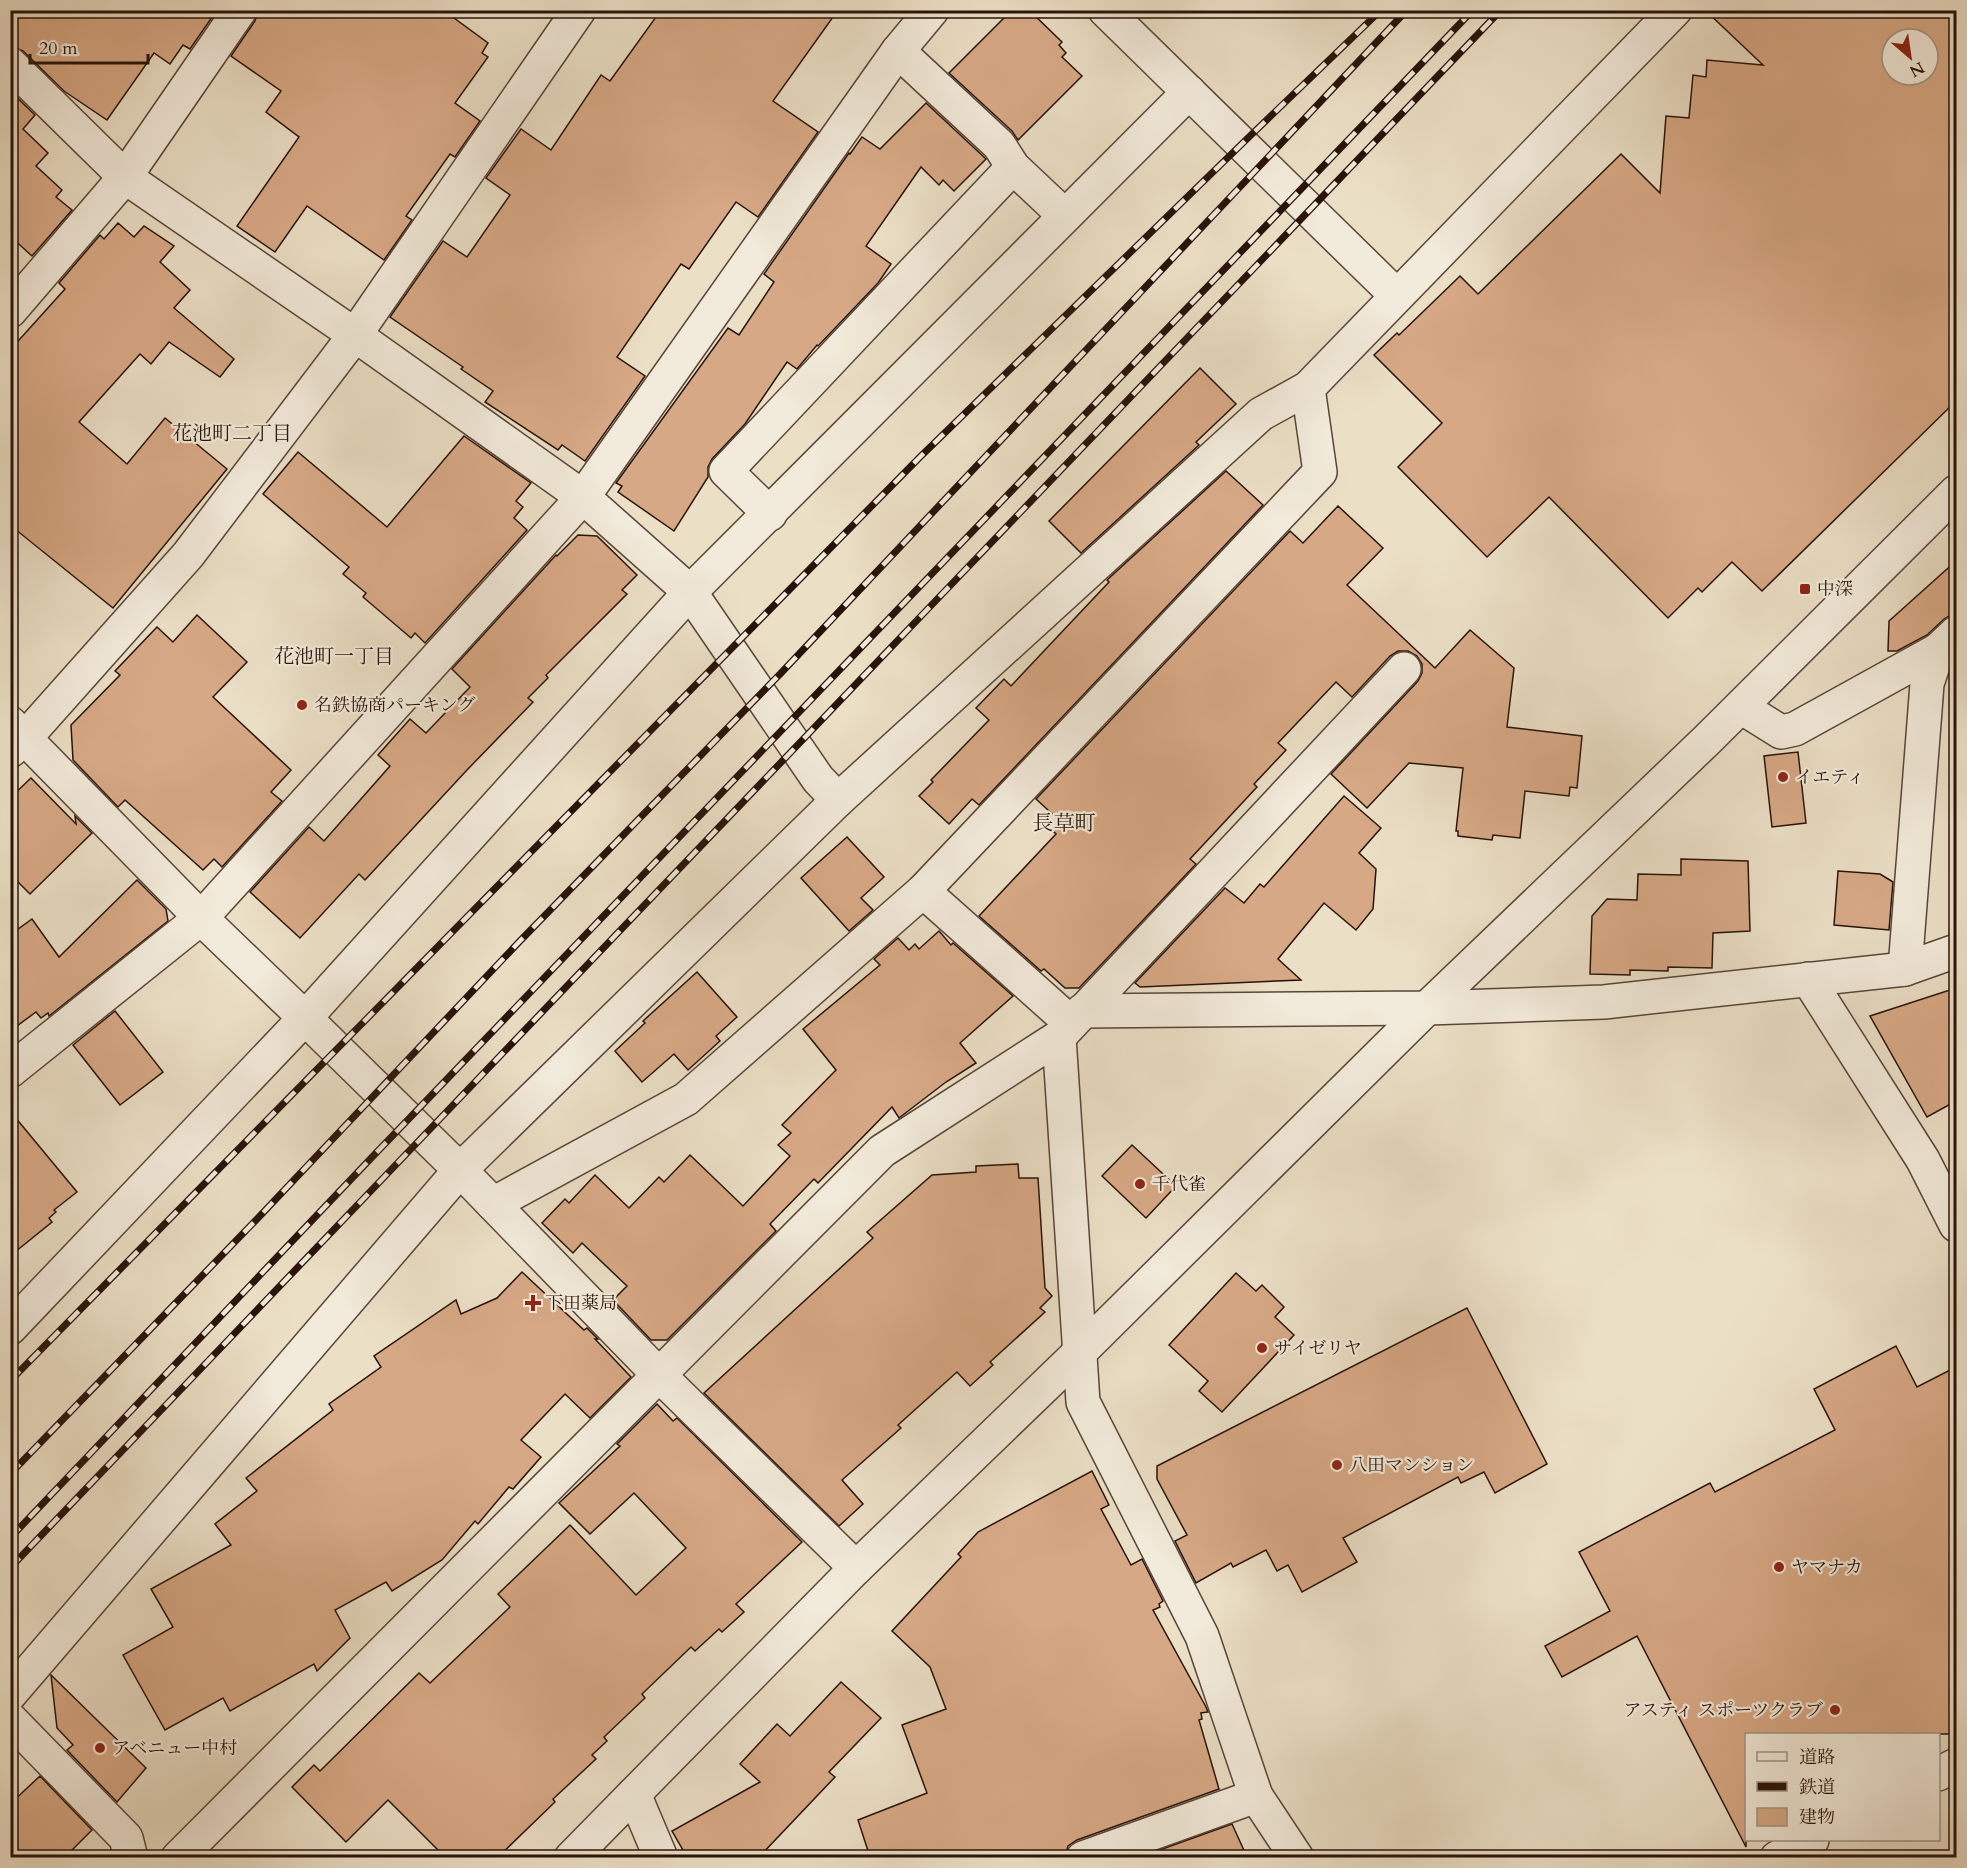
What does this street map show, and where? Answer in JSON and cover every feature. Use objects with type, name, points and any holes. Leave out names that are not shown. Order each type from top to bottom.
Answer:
[{"type":"street","points":[[10,311],[125,177],[240,10]]},
{"type":"street","points":[[579,10],[355,335],[188,555],[15,737],[305,1017],[493,1204],[658,1374],[856,1568]]},
{"type":"street","points":[[10,1071],[201,918],[583,497],[898,51],[932,10]]},
{"type":"street","points":[[1105,10],[1397,296]]},
{"type":"street","points":[[10,1694],[459,1170],[838,800],[1261,414],[1308,388],[1676,10]]},
{"type":"street","points":[[898,51],[999,145],[1013,167],[1065,216]]},
{"type":"street","points":[[10,64],[125,177],[355,335],[583,497],[690,592],[818,779],[838,800]]},
{"type":"street","points":[[10,1328],[305,1017],[690,592],[1189,92]]},
{"type":"street","points":[[770,514],[726,471],[1013,167]]},
{"type":"street","points":[[493,1204],[686,1099],[923,891],[1320,472],[1308,388]]},
{"type":"street","points":[[571,1857],[856,1568],[1081,1350],[1427,1008],[1741,707],[1956,492]]},
{"type":"street","points":[[1741,707],[1781,732],[1795,729],[1947,641]]},
{"type":"street","points":[[1905,969],[1927,684],[1947,641]]},
{"type":"street","points":[[178,1857],[882,1151],[1071,1024],[1404,669]]},
{"type":"street","points":[[923,891],[1071,1024],[1604,1002],[1905,969],[1956,951]]},
{"type":"street","points":[[1808,980],[1923,1160],[1956,1225]]},
{"type":"street","points":[[1071,1024],[1083,1402],[1202,1636],[1256,1796],[1297,1857]]},
{"type":"street","points":[[10,1719],[126,1838],[130,1857]]},
{"type":"street","points":[[1940,1773],[1956,1765]]},
{"type":"street","points":[[634,1794],[661,1857]]},
{"type":"street","points":[[1083,1857],[1256,1796]]},
{"type":"street","points":[[1777,1857],[1808,1841]]},
{"type":"building","points":[[10,10],[217,10],[190,49],[183,45],[170,64],[154,53],[107,120],[64,91],[23,51],[10,46]]},
{"type":"building","points":[[259,10],[443,10],[488,43],[482,53],[488,57],[455,103],[480,121],[455,157],[450,154],[406,216],[412,220],[384,260],[307,206],[275,252],[237,226],[299,137],[266,112],[281,91],[231,56],[255,21]]},
{"type":"building","points":[[661,10],[838,10],[773,101],[818,132],[758,217],[736,202],[689,269],[681,264],[617,357],[645,376],[585,461],[562,445],[558,450],[485,402],[493,391],[461,369],[463,367],[390,317],[443,241],[467,257],[510,195],[486,178],[521,129],[551,150],[601,75],[610,81]]},
{"type":"building","points":[[1012,10],[1029,10],[1062,42],[1059,45],[1066,53],[1062,57],[1082,76],[1018,140],[1012,131],[949,73]]},
{"type":"building","points":[[1705,10],[1956,10],[1956,401],[1762,591],[1732,562],[1702,592],[1698,588],[1668,618],[1549,497],[1487,557],[1398,467],[1442,423],[1374,355],[1397,333],[1399,335],[1460,276],[1478,294],[1621,154],[1660,193],[1666,116],[1689,118],[1693,75],[1706,77],[1707,60],[1763,65]]},
{"type":"building","points":[[10,91],[35,115],[23,129],[48,153],[36,166],[62,190],[56,197],[72,210],[32,256],[10,236]]},
{"type":"building","points":[[926,103],[986,159],[954,191],[943,180],[939,185],[921,167],[866,246],[891,264],[878,283],[817,345],[797,369],[787,362],[745,424],[712,459],[708,467],[708,477],[674,531],[618,492],[622,486],[616,483],[728,328],[739,335],[774,282],[764,274],[862,137],[880,149]]},
{"type":"building","points":[[118,223],[134,237],[144,226],[174,246],[160,262],[190,290],[174,308],[234,359],[220,377],[169,342],[151,364],[140,354],[79,422],[127,464],[165,418],[227,469],[113,608],[10,525],[10,350],[65,289],[59,283],[100,235],[104,239]]},
{"type":"building","points":[[1200,368],[1236,404],[1196,442],[1199,445],[1081,553],[1049,521]]},
{"type":"building","points":[[464,436],[531,483],[516,501],[523,507],[514,518],[527,530],[425,643],[415,633],[411,638],[363,597],[366,593],[343,574],[349,567],[263,494],[298,452],[387,527]]},
{"type":"building","points":[[1226,471],[1263,505],[979,805],[972,799],[949,824],[919,796],[933,782],[931,780],[989,720],[976,708],[1004,679],[1011,686],[1109,582],[1107,580]]},
{"type":"building","points":[[1338,506],[1383,548],[1347,585],[1435,668],[1470,630],[1514,668],[1507,727],[1582,736],[1577,788],[1570,787],[1569,796],[1525,791],[1520,838],[1493,835],[1492,840],[1458,836],[1458,831],[1456,831],[1463,768],[1409,763],[1367,808],[1331,774],[1418,681],[1422,673],[1422,664],[1417,656],[1408,651],[1398,651],[1390,656],[1352,697],[1336,682],[1278,743],[1286,750],[1254,784],[1257,787],[1190,859],[1196,864],[1079,988],[1065,988],[1044,969],[1041,971],[979,916],[1056,834],[1052,830],[1060,821],[1036,799],[1290,531],[1303,543]]},
{"type":"building","points":[[578,535],[597,536],[637,575],[622,590],[627,594],[546,675],[548,678],[528,698],[533,702],[365,880],[359,874],[300,938],[250,892],[309,827],[324,841],[390,766],[378,755],[410,719],[426,733],[470,687],[452,669],[556,555]]},
{"type":"building","points":[[1956,561],[1956,615],[1944,619],[1927,635],[1897,651],[1888,651],[1889,621]]},
{"type":"building","points":[[197,615],[247,662],[213,697],[291,770],[271,792],[282,801],[222,867],[214,859],[203,870],[125,800],[118,807],[73,760],[71,725],[120,675],[115,671],[157,627],[173,642]]},
{"type":"building","points":[[1798,752],[1806,823],[1772,827],[1764,756]]},
{"type":"building","points":[[31,778],[76,824],[75,816],[92,833],[30,894],[10,874],[10,798]]},
{"type":"building","points":[[1344,796],[1381,828],[1359,853],[1376,869],[1373,909],[1356,930],[1324,903],[1278,959],[1301,980],[1140,987],[1135,983],[1225,888],[1244,903],[1260,884],[1264,887]]},
{"type":"building","points":[[847,837],[884,877],[861,898],[873,910],[849,931],[801,878]]},
{"type":"building","points":[[1681,859],[1748,861],[1750,931],[1713,933],[1712,968],[1668,967],[1668,971],[1630,970],[1630,975],[1590,974],[1592,916],[1607,899],[1637,900],[1638,874],[1681,875]]},
{"type":"building","points":[[1838,871],[1880,874],[1893,882],[1889,930],[1834,925]]},
{"type":"building","points":[[137,880],[166,909],[168,921],[49,1016],[48,1013],[41,1018],[36,1012],[10,1031],[10,935],[32,919],[59,957]]},
{"type":"building","points":[[939,931],[951,945],[953,943],[1013,996],[960,1043],[976,1063],[946,1082],[899,1118],[892,1107],[818,1183],[814,1179],[770,1224],[776,1231],[667,1340],[651,1340],[613,1300],[627,1286],[582,1243],[573,1253],[542,1223],[565,1199],[569,1203],[595,1175],[629,1208],[659,1177],[664,1182],[690,1155],[743,1206],[790,1156],[778,1145],[791,1133],[782,1125],[836,1070],[803,1029],[880,965],[874,959],[898,938],[909,950],[915,944],[919,949]]},
{"type":"building","points":[[697,972],[737,1017],[716,1036],[720,1041],[688,1070],[674,1054],[642,1082],[615,1051],[645,1023],[643,1021]]},
{"type":"building","points":[[1956,988],[1956,1101],[1927,1117],[1870,1016]]},
{"type":"building","points":[[115,1011],[163,1072],[120,1105],[73,1045]]},
{"type":"building","points":[[10,1111],[77,1192],[54,1210],[56,1212],[49,1218],[52,1222],[10,1256]]},
{"type":"building","points":[[1132,1145],[1176,1186],[1146,1218],[1102,1176]]},
{"type":"building","points":[[1018,1164],[1019,1178],[1038,1178],[1045,1288],[1052,1296],[1040,1308],[1045,1312],[990,1362],[993,1365],[970,1386],[957,1372],[898,1425],[901,1428],[842,1480],[863,1504],[839,1526],[704,1393],[873,1238],[867,1232],[932,1175],[976,1172],[976,1166]]},
{"type":"building","points":[[522,1272],[584,1330],[587,1328],[631,1377],[590,1418],[565,1394],[521,1440],[541,1457],[513,1489],[509,1487],[478,1524],[475,1521],[442,1560],[392,1591],[386,1582],[335,1610],[350,1638],[317,1671],[314,1664],[230,1711],[223,1698],[165,1730],[123,1655],[173,1627],[151,1589],[231,1545],[215,1524],[257,1491],[246,1478],[333,1410],[329,1404],[381,1367],[374,1356],[456,1300],[461,1314],[497,1298]]},
{"type":"building","points":[[1236,1273],[1256,1291],[1262,1285],[1284,1307],[1275,1317],[1294,1335],[1222,1412],[1199,1391],[1208,1381],[1169,1345]]},
{"type":"building","points":[[1467,1308],[1547,1464],[1495,1493],[1484,1472],[1461,1483],[1458,1477],[1343,1538],[1357,1562],[1302,1592],[1288,1565],[1277,1571],[1266,1550],[1233,1567],[1231,1563],[1196,1583],[1175,1541],[1187,1535],[1157,1479],[1157,1466]]},
{"type":"building","points":[[1896,1346],[1917,1387],[1956,1367],[1956,1734],[1745,1733],[1746,1847],[1637,1636],[1562,1677],[1545,1646],[1610,1611],[1579,1552],[1710,1483],[1715,1492],[1835,1430],[1814,1389]]},
{"type":"building","points":[[657,1404],[673,1421],[677,1418],[802,1542],[736,1604],[744,1612],[722,1632],[719,1629],[695,1651],[691,1647],[642,1694],[645,1698],[604,1737],[607,1741],[592,1755],[596,1759],[553,1799],[555,1802],[498,1857],[445,1857],[388,1800],[346,1842],[292,1787],[314,1765],[320,1771],[419,1673],[430,1683],[510,1607],[498,1594],[570,1525],[636,1595],[686,1548],[634,1493],[590,1534],[559,1503],[620,1446],[617,1444]]},
{"type":"building","points":[[1092,1471],[1109,1505],[1101,1509],[1131,1565],[1142,1559],[1163,1601],[1159,1604],[1160,1607],[1153,1610],[1208,1712],[1201,1713],[1202,1719],[1199,1720],[1219,1789],[1077,1840],[1068,1846],[1065,1857],[870,1857],[858,1820],[927,1793],[902,1725],[946,1709],[930,1667],[892,1631],[961,1557],[958,1554],[978,1532]]},
{"type":"building","name":"アベニュー中村","points":[[51,1675],[146,1768],[117,1802],[67,1750],[73,1745],[57,1728]]},
{"type":"building","points":[[841,1682],[881,1718],[829,1772],[835,1777],[759,1857],[687,1857],[672,1831],[760,1782],[740,1764],[777,1724],[790,1736]]},
{"type":"building","points":[[40,1776],[92,1830],[65,1857],[10,1857],[10,1804]]},
{"type":"building","points":[[1232,1824],[1247,1857],[1140,1857]]},
{"type":"railway","points":[[10,1381],[920,457],[1381,10]]},
{"type":"railway","points":[[10,1474],[258,1218],[519,942],[782,672],[1407,10]]},
{"type":"railway","points":[[10,1538],[376,1153],[1473,10]]},
{"type":"railway","points":[[10,1568],[1501,10]]},
{"type":"place","name":"中深","points":[[1805,589]]},
{"type":"place","name":"名鉄協商パーキング","points":[[302,705]]},
{"type":"place","name":"イエティ","points":[[1783,777]]},
{"type":"place","name":"千代雀","points":[[1140,1184]]},
{"type":"place","name":"下田薬局","points":[[533,1303]]},
{"type":"place","name":"サイゼリヤ","points":[[1262,1348]]},
{"type":"place","name":"八田マンション","points":[[1337,1465]]},
{"type":"place","name":"ヤマナカ","points":[[1779,1567]]},
{"type":"place","name":"アスティ スポーツクラブ","points":[[1835,1710]]},
{"type":"place","name":"アベニュー中村","points":[[100,1748]]},
{"type":"district","name":"花池町二丁目","points":[[232,433]]},
{"type":"district","name":"花池町一丁目","points":[[334,656]]},
{"type":"district","name":"長草町","points":[[1064,823]]}]
